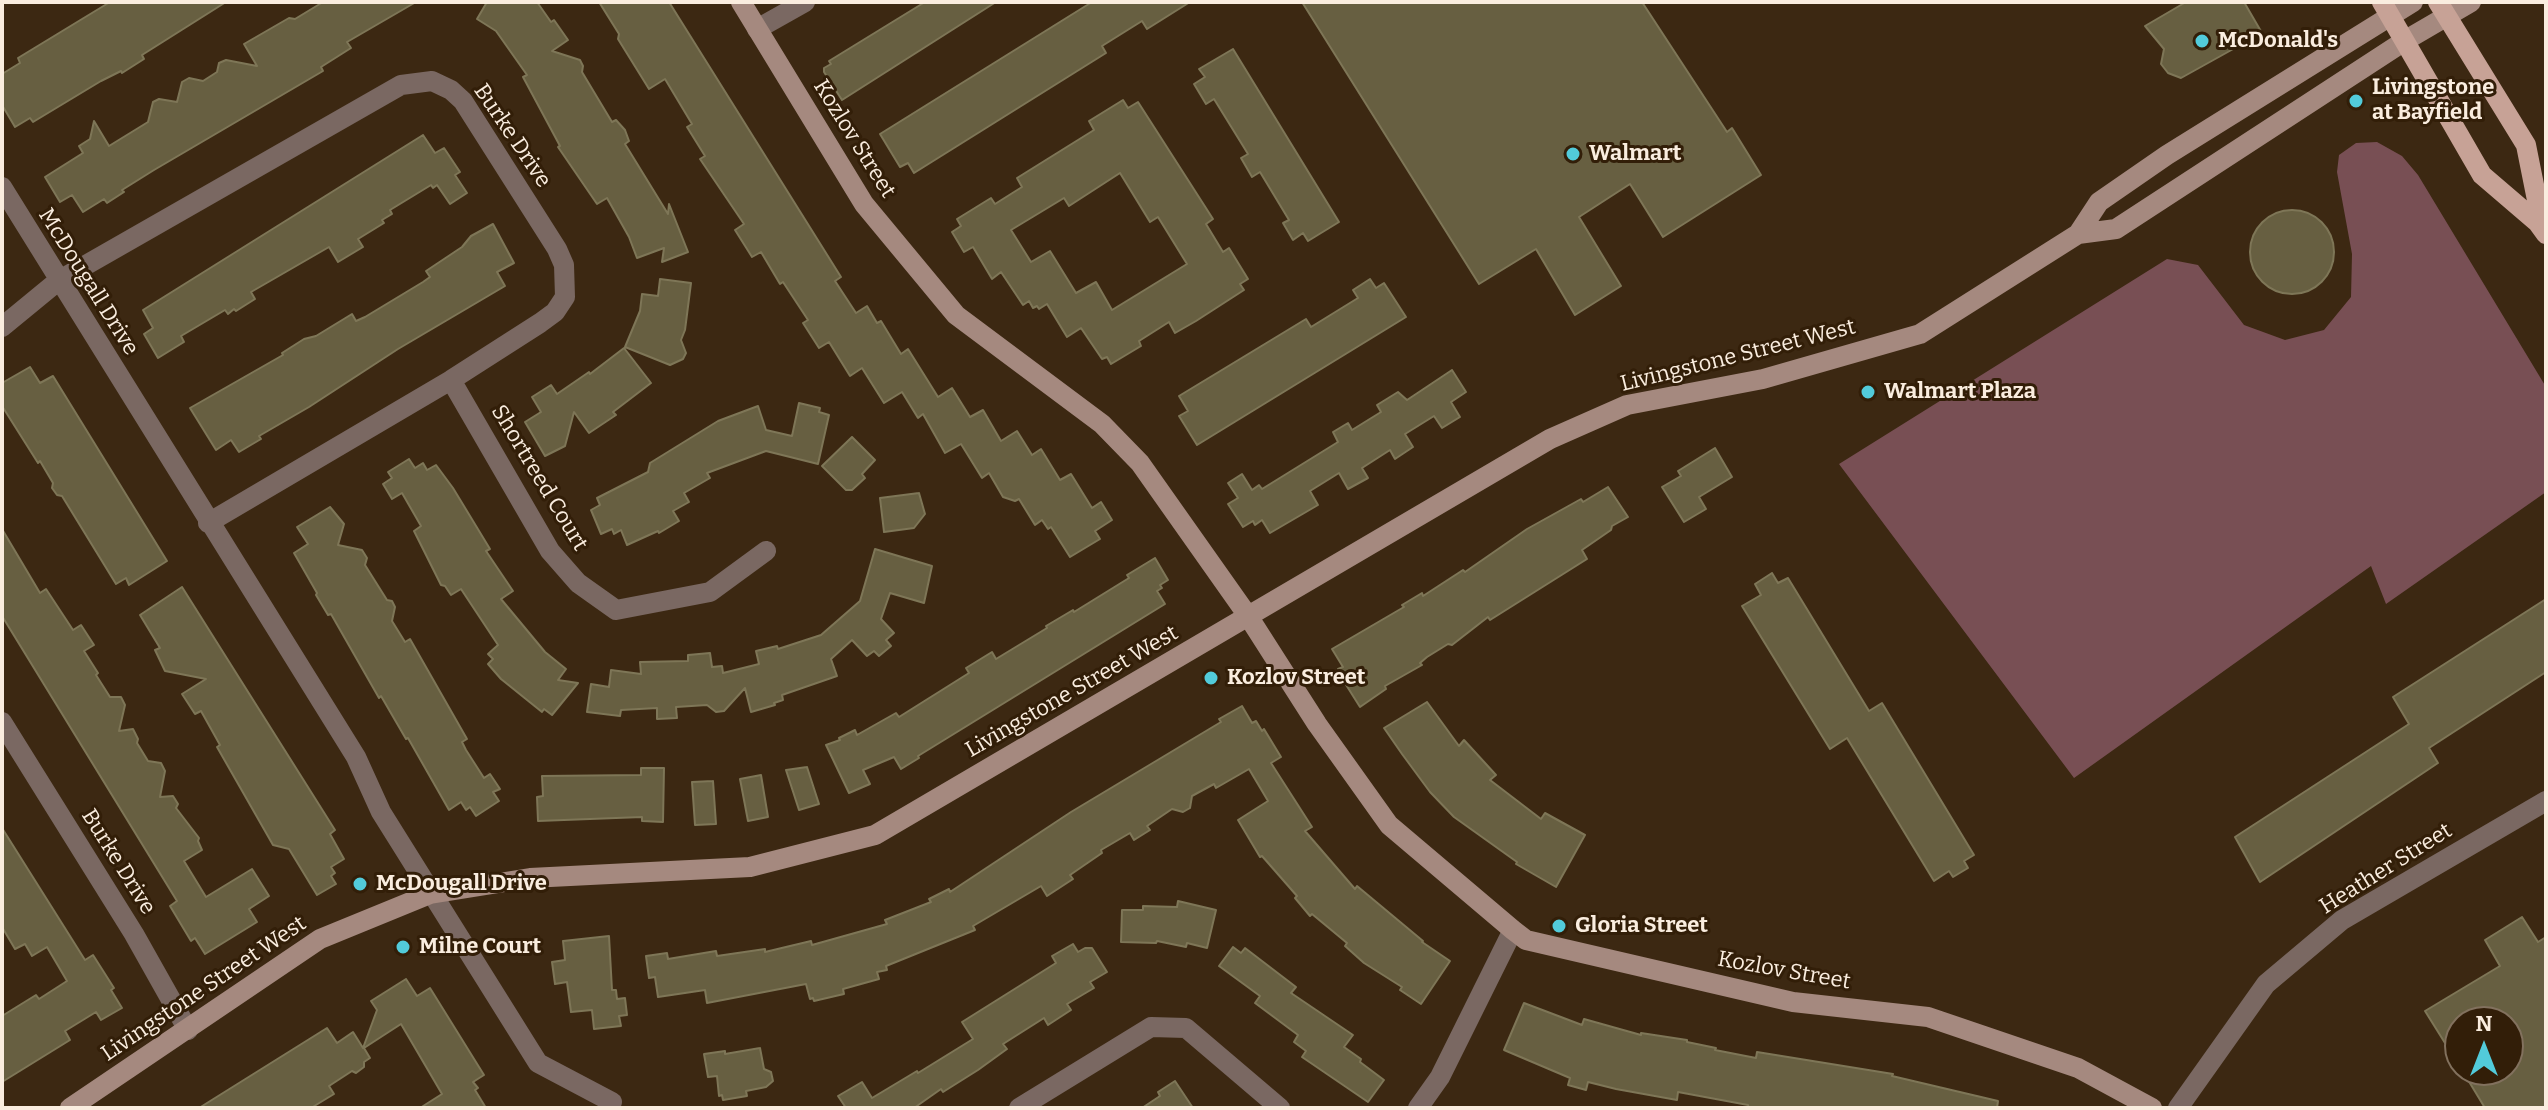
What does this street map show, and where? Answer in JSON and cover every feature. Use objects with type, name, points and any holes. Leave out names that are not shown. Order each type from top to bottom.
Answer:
[{"type":"main road","points":[[2386,9],[2482,175],[2542,229]]},
{"type":"main road","points":[[2442,10],[2526,145],[2542,229]]},
{"type":"street","name":"Kozlov Street","points":[[741,2],[864,204],[946,303],[956,315],[1102,424],[1140,463],[1389,825],[1513,930],[1526,940],[1793,1002],[1928,1017],[2078,1068],[2152,1108]]},
{"type":"street","points":[[757,29],[805,2]]},
{"type":"street","name":"Livingstone Street West","points":[[2078,234],[2116,229],[2427,28],[2442,10],[2471,2]]},
{"type":"street","name":"Livingstone Street West","points":[[70,1108],[320,939],[430,894],[530,878],[750,867],[875,835],[1550,439],[1627,405],[1763,379],[1920,334],[2078,234],[2099,202],[2167,155],[2386,9],[2412,3]]},
{"type":"street","name":"Burke Drive","points":[[2,327],[58,281],[401,85],[432,81],[451,90],[463,101],[557,249],[564,265],[567,284],[565,297],[555,312],[451,380],[208,523]]},
{"type":"street","name":"McDougall Drive","points":[[2,187],[356,757],[381,812],[430,894]]},
{"type":"street","name":"Shortreed Court","points":[[451,380],[550,551],[578,583],[616,610],[710,592],[766,551]]},
{"type":"street","name":"Burke Drive","points":[[2,722],[134,934],[188,1030]]},
{"type":"street","name":"Heather Street","points":[[2178,1108],[2266,984],[2342,920],[2546,801]]},
{"type":"street","points":[[430,894],[538,1063],[612,1102]]},
{"type":"street","points":[[1418,1108],[1440,1077],[1513,930]]},
{"type":"street","points":[[1019,1108],[1151,1027],[1186,1028],[1280,1108]]},
{"type":"shaded area","points":[[2377,142],[2402,156],[2418,175],[2546,387],[2546,492],[2386,604],[2371,566],[2074,778],[1839,464],[2167,259],[2198,265],[2244,325],[2285,340],[2324,330],[2351,297],[2352,254],[2337,172],[2339,155],[2356,143]]},
{"type":"building","points":[[110,2],[226,2],[142,55],[144,59],[122,73],[101,81],[33,122],[30,118],[15,127],[2,105],[2,74],[20,63],[18,58]]},
{"type":"building","points":[[323,2],[416,2],[347,42],[351,48],[321,67],[323,71],[154,170],[107,203],[104,199],[83,212],[72,195],[60,202],[45,177],[83,153],[79,146],[90,139],[94,121],[109,146],[148,122],[153,102],[159,99],[177,102],[182,82],[189,78],[203,81],[217,72],[219,63],[226,60],[257,66],[244,44]]},
{"type":"building","points":[[487,2],[537,2],[551,22],[554,20],[568,40],[552,51],[580,60],[582,72],[612,122],[616,120],[625,130],[629,141],[625,144],[668,214],[669,204],[688,252],[662,262],[664,248],[637,258],[607,198],[597,204],[558,147],[523,77],[527,75],[496,31],[477,19]]},
{"type":"building","points":[[599,2],[669,2],[841,277],[835,281],[856,313],[867,306],[877,323],[881,321],[901,354],[908,349],[938,397],[952,388],[970,417],[983,410],[1001,441],[1017,431],[1032,455],[1041,449],[1060,480],[1071,474],[1092,508],[1101,502],[1112,520],[1095,531],[1100,539],[1070,557],[1051,527],[1048,529],[1042,520],[1035,525],[1019,499],[1015,501],[1003,497],[989,473],[982,478],[961,444],[945,453],[923,414],[918,418],[902,392],[884,403],[862,368],[850,376],[829,342],[819,348],[803,323],[808,320],[783,282],[780,284],[761,252],[752,257],[735,230],[744,224],[700,159],[705,156],[687,127],[692,124],[665,79],[649,89]]},
{"type":"building","points":[[925,2],[996,2],[842,100],[824,72],[824,68],[831,64],[829,61]]},
{"type":"building","points":[[1092,2],[1190,2],[1147,29],[1142,21],[1102,46],[1106,53],[914,173],[908,163],[900,167],[880,134]]},
{"type":"building","name":"Walmart","points":[[1302,2],[1642,2],[1727,132],[1732,128],[1761,175],[1663,237],[1630,184],[1579,217],[1621,286],[1575,315],[1536,249],[1479,284]]},
{"type":"building","name":"McDonald's","points":[[2186,2],[2244,2],[2262,33],[2181,78],[2168,73],[2161,64],[2164,49],[2145,26]]},
{"type":"building","points":[[1233,49],[1339,222],[1308,241],[1303,233],[1293,240],[1283,223],[1289,220],[1260,172],[1252,177],[1241,158],[1248,154],[1214,99],[1206,104],[1194,84],[1205,77],[1199,69]]},
{"type":"building","points":[[1123,100],[1128,108],[1138,102],[1213,219],[1206,224],[1223,252],[1229,248],[1248,279],[1240,284],[1244,290],[1196,321],[1175,333],[1169,322],[1139,341],[1141,346],[1111,364],[1107,357],[1102,359],[1081,328],[1067,337],[1047,304],[1039,309],[1037,306],[1033,308],[1029,301],[1023,305],[1001,272],[992,279],[973,247],[964,252],[952,232],[961,226],[957,219],[991,198],[995,204],[1022,187],[1017,178],[1094,130],[1089,121]],"holes":[[[1120,173],[1150,222],[1158,217],[1187,264],[1112,310],[1096,282],[1076,293],[1050,251],[1031,262],[1011,230],[1064,198],[1069,206]]]},
{"type":"building","points":[[423,135],[435,153],[444,148],[460,172],[455,175],[467,193],[450,204],[437,185],[433,188],[431,185],[390,210],[392,214],[382,220],[384,223],[358,239],[363,247],[338,262],[329,247],[251,292],[255,299],[236,311],[234,309],[228,314],[225,310],[181,336],[184,342],[158,358],[144,334],[153,328],[143,310]]},
{"type":"building","points":[[2292,210],[2315,217],[2327,229],[2334,252],[2327,275],[2315,287],[2292,294],[2269,287],[2257,275],[2250,252],[2257,229],[2269,217]]},
{"type":"building","points":[[493,224],[514,263],[497,272],[505,286],[398,349],[259,436],[261,439],[239,452],[231,440],[216,450],[190,408],[283,355],[304,339],[316,336],[352,314],[356,321],[365,317],[423,282],[430,277],[426,271],[462,247],[471,236]]},
{"type":"building","points":[[660,279],[691,283],[681,340],[686,353],[683,359],[670,365],[625,347],[640,311],[642,294],[658,296]]},
{"type":"building","points":[[1370,279],[1376,288],[1384,283],[1406,317],[1197,445],[1179,416],[1188,411],[1179,396],[1306,319],[1311,327],[1358,298],[1353,290]]},
{"type":"building","points":[[624,348],[651,383],[613,412],[616,415],[589,433],[574,412],[565,446],[545,456],[525,422],[541,412],[532,397],[551,385],[557,394]]},
{"type":"building","points":[[30,367],[40,383],[53,376],[167,561],[129,585],[126,578],[116,584],[2,406],[2,383]]},
{"type":"building","points":[[1452,370],[1466,392],[1451,402],[1460,417],[1442,428],[1434,416],[1405,434],[1413,447],[1395,459],[1390,450],[1362,468],[1368,478],[1348,489],[1339,473],[1310,491],[1318,505],[1270,533],[1262,520],[1243,527],[1228,504],[1238,498],[1228,483],[1242,474],[1252,490],[1259,485],[1262,489],[1338,442],[1333,432],[1348,423],[1352,430],[1381,412],[1377,405],[1398,392],[1407,400]]},
{"type":"building","points":[[799,403],[820,408],[819,412],[829,415],[818,464],[766,451],[707,473],[710,478],[684,493],[689,502],[673,511],[679,521],[659,533],[627,545],[621,530],[614,534],[612,529],[601,534],[591,510],[600,505],[597,498],[648,472],[650,463],[718,421],[758,406],[766,430],[792,436]]},
{"type":"building","points":[[852,437],[875,460],[862,474],[865,478],[852,490],[846,490],[822,466]]},
{"type":"building","points":[[1715,448],[1732,477],[1699,497],[1706,509],[1684,522],[1662,487],[1681,476],[1678,471]]},
{"type":"building","points":[[409,459],[415,468],[423,463],[427,470],[436,465],[453,488],[490,549],[486,551],[513,591],[501,599],[545,652],[566,669],[558,680],[578,683],[552,715],[544,709],[542,712],[501,679],[488,664],[493,659],[488,654],[498,645],[461,589],[451,595],[441,585],[414,531],[421,526],[402,493],[392,499],[383,484],[392,478],[388,472]]},
{"type":"building","points":[[1608,487],[1628,517],[1582,550],[1587,559],[1490,620],[1488,617],[1452,645],[1448,644],[1427,657],[1420,663],[1422,665],[1385,686],[1386,689],[1360,707],[1343,680],[1338,669],[1343,667],[1332,649],[1422,593],[1423,596],[1463,570],[1465,572],[1527,529]]},
{"type":"building","points":[[919,493],[925,514],[914,528],[884,532],[880,498]]},
{"type":"building","points":[[330,507],[344,524],[338,545],[362,550],[367,558],[365,565],[387,600],[392,601],[395,607],[392,621],[405,642],[410,639],[467,739],[462,742],[466,750],[484,778],[490,774],[500,789],[493,792],[499,801],[476,816],[470,807],[466,810],[461,802],[449,810],[408,738],[381,696],[379,698],[331,614],[328,615],[294,553],[308,544],[297,527]]},
{"type":"building","points":[[2,529],[40,593],[46,589],[73,630],[81,625],[94,645],[84,651],[98,673],[96,675],[110,697],[121,697],[125,705],[119,731],[133,729],[148,761],[161,763],[165,771],[160,797],[173,796],[178,804],[176,808],[199,838],[202,850],[184,861],[206,897],[252,869],[269,896],[249,909],[257,922],[205,954],[195,938],[191,941],[170,906],[177,901],[2,616]]},
{"type":"building","points":[[875,549],[932,566],[924,603],[890,593],[881,619],[894,633],[886,640],[891,646],[879,656],[874,651],[867,656],[852,640],[831,659],[837,676],[782,695],[783,700],[775,705],[751,712],[745,688],[724,711],[716,712],[707,705],[676,707],[677,718],[657,719],[657,708],[621,710],[620,716],[587,712],[591,684],[609,687],[611,670],[641,674],[640,662],[688,661],[688,655],[710,653],[712,667],[722,666],[723,673],[759,664],[756,651],[777,646],[778,649],[821,635],[860,601]]},
{"type":"building","points":[[1155,558],[1168,580],[1157,591],[1165,604],[901,769],[894,757],[863,770],[870,784],[849,793],[826,745],[855,730],[857,735],[896,713],[899,717],[969,673],[966,668],[992,652],[996,659],[1129,578],[1127,575]]},
{"type":"building","points":[[1772,573],[1778,583],[1788,578],[1869,711],[1882,703],[1974,855],[1964,861],[1968,868],[1953,877],[1949,871],[1934,881],[1847,738],[1830,749],[1742,606],[1761,595],[1755,584]]},
{"type":"building","points":[[182,587],[335,830],[330,834],[344,859],[331,867],[335,873],[331,876],[336,884],[317,895],[289,849],[273,845],[217,747],[220,745],[201,711],[195,714],[182,694],[206,679],[165,671],[155,650],[160,648],[140,615]]},
{"type":"building","points":[[2546,599],[2546,672],[2429,748],[2438,763],[2260,882],[2235,837],[2409,724],[2393,697]]},
{"type":"building","points":[[1427,702],[1459,746],[1464,740],[1496,775],[1490,780],[1541,819],[1545,813],[1585,835],[1556,887],[1516,864],[1454,817],[1430,792],[1402,754],[1384,728]]},
{"type":"building","points":[[1242,706],[1252,723],[1256,721],[1262,731],[1264,729],[1281,757],[1271,763],[1312,827],[1305,831],[1355,889],[1357,886],[1422,942],[1450,961],[1421,1004],[1400,990],[1402,987],[1364,963],[1345,946],[1347,943],[1312,914],[1310,916],[1295,898],[1297,896],[1260,857],[1238,820],[1268,801],[1249,769],[1216,788],[1214,784],[1192,796],[1190,808],[1183,812],[1172,809],[1147,826],[1150,830],[1134,840],[1130,833],[1101,850],[1102,853],[1070,875],[1073,879],[1047,896],[1041,886],[973,926],[975,930],[886,966],[887,970],[877,972],[879,979],[843,989],[844,994],[814,1001],[810,999],[806,984],[707,1003],[705,990],[658,997],[655,977],[649,978],[646,956],[667,953],[668,959],[716,951],[717,956],[765,949],[765,952],[811,941],[812,945],[887,924],[885,920],[931,902],[929,899],[949,889],[950,892],[1071,812],[1221,722],[1219,719]]},
{"type":"building","points":[[807,767],[819,804],[799,810],[786,770]]},
{"type":"building","points":[[641,768],[664,768],[663,822],[642,821],[642,817],[538,821],[537,797],[543,796],[542,776],[641,775]]},
{"type":"building","points":[[761,775],[768,817],[748,821],[740,779]]},
{"type":"building","points":[[713,781],[716,824],[695,825],[692,782]]},
{"type":"building","points":[[2,828],[85,960],[93,955],[114,988],[111,990],[122,1008],[101,1020],[96,1012],[65,1031],[70,1040],[2,1082],[2,1016],[36,995],[39,999],[67,981],[47,947],[32,956],[25,944],[15,949],[2,927]]},
{"type":"building","points":[[1178,901],[1216,910],[1207,948],[1187,943],[1186,947],[1157,941],[1121,942],[1122,910],[1143,910],[1143,906],[1177,907]]},
{"type":"building","points":[[2522,917],[2538,942],[2546,937],[2546,1108],[2485,1108],[2472,1086],[2524,1086],[2524,1006],[2444,1006],[2444,1041],[2425,1011],[2500,966],[2485,940]]},
{"type":"building","points":[[609,936],[612,990],[616,990],[617,999],[625,998],[627,1015],[619,1016],[621,1026],[594,1029],[592,1010],[571,1012],[567,982],[555,984],[552,962],[565,960],[563,941]]},
{"type":"building","points":[[1073,944],[1078,952],[1092,948],[1107,972],[1090,982],[1094,988],[1067,1004],[1071,1010],[1048,1025],[1044,1018],[1003,1044],[1007,1049],[978,1070],[943,1092],[941,1089],[914,1108],[846,1108],[838,1096],[862,1082],[872,1098],[973,1039],[962,1022],[1056,963],[1052,956]]},
{"type":"building","points":[[1233,947],[1241,953],[1245,948],[1296,987],[1291,993],[1353,1035],[1344,1047],[1384,1080],[1368,1102],[1302,1057],[1306,1051],[1294,1042],[1298,1035],[1255,1003],[1260,996],[1219,966]]},
{"type":"building","points":[[406,979],[417,996],[430,988],[484,1075],[473,1082],[486,1108],[420,1108],[442,1094],[401,1024],[364,1048],[370,1058],[364,1062],[364,1067],[329,1086],[334,1094],[311,1108],[199,1108],[327,1028],[337,1043],[353,1032],[363,1048],[377,1010],[371,1001]]},
{"type":"building","points":[[1524,1003],[1582,1025],[1584,1019],[1641,1035],[1687,1040],[1715,1050],[1756,1058],[1757,1052],[1893,1074],[1998,1101],[1997,1108],[1748,1108],[1748,1105],[1678,1092],[1677,1100],[1588,1082],[1586,1090],[1568,1085],[1570,1078],[1504,1050]]},
{"type":"building","points":[[760,1048],[764,1069],[771,1072],[773,1081],[766,1087],[746,1091],[747,1096],[723,1100],[722,1095],[719,1096],[717,1076],[708,1077],[704,1054]]},
{"type":"building","points":[[1175,1081],[1193,1108],[1142,1108],[1160,1096],[1158,1092]]},
{"type":"place","name":"McDonald's","points":[[2202,41]]},
{"type":"place","name":"Livingstone at Bayfield","points":[[2356,101]]},
{"type":"place","name":"Walmart","points":[[1573,154]]},
{"type":"place","name":"Walmart Plaza","points":[[1868,392]]},
{"type":"place","name":"Kozlov Street","points":[[1211,678]]},
{"type":"place","name":"McDougall Drive","points":[[360,884]]},
{"type":"place","name":"Gloria Street","points":[[1559,926]]},
{"type":"place","name":"Milne Court","points":[[403,947]]}]
